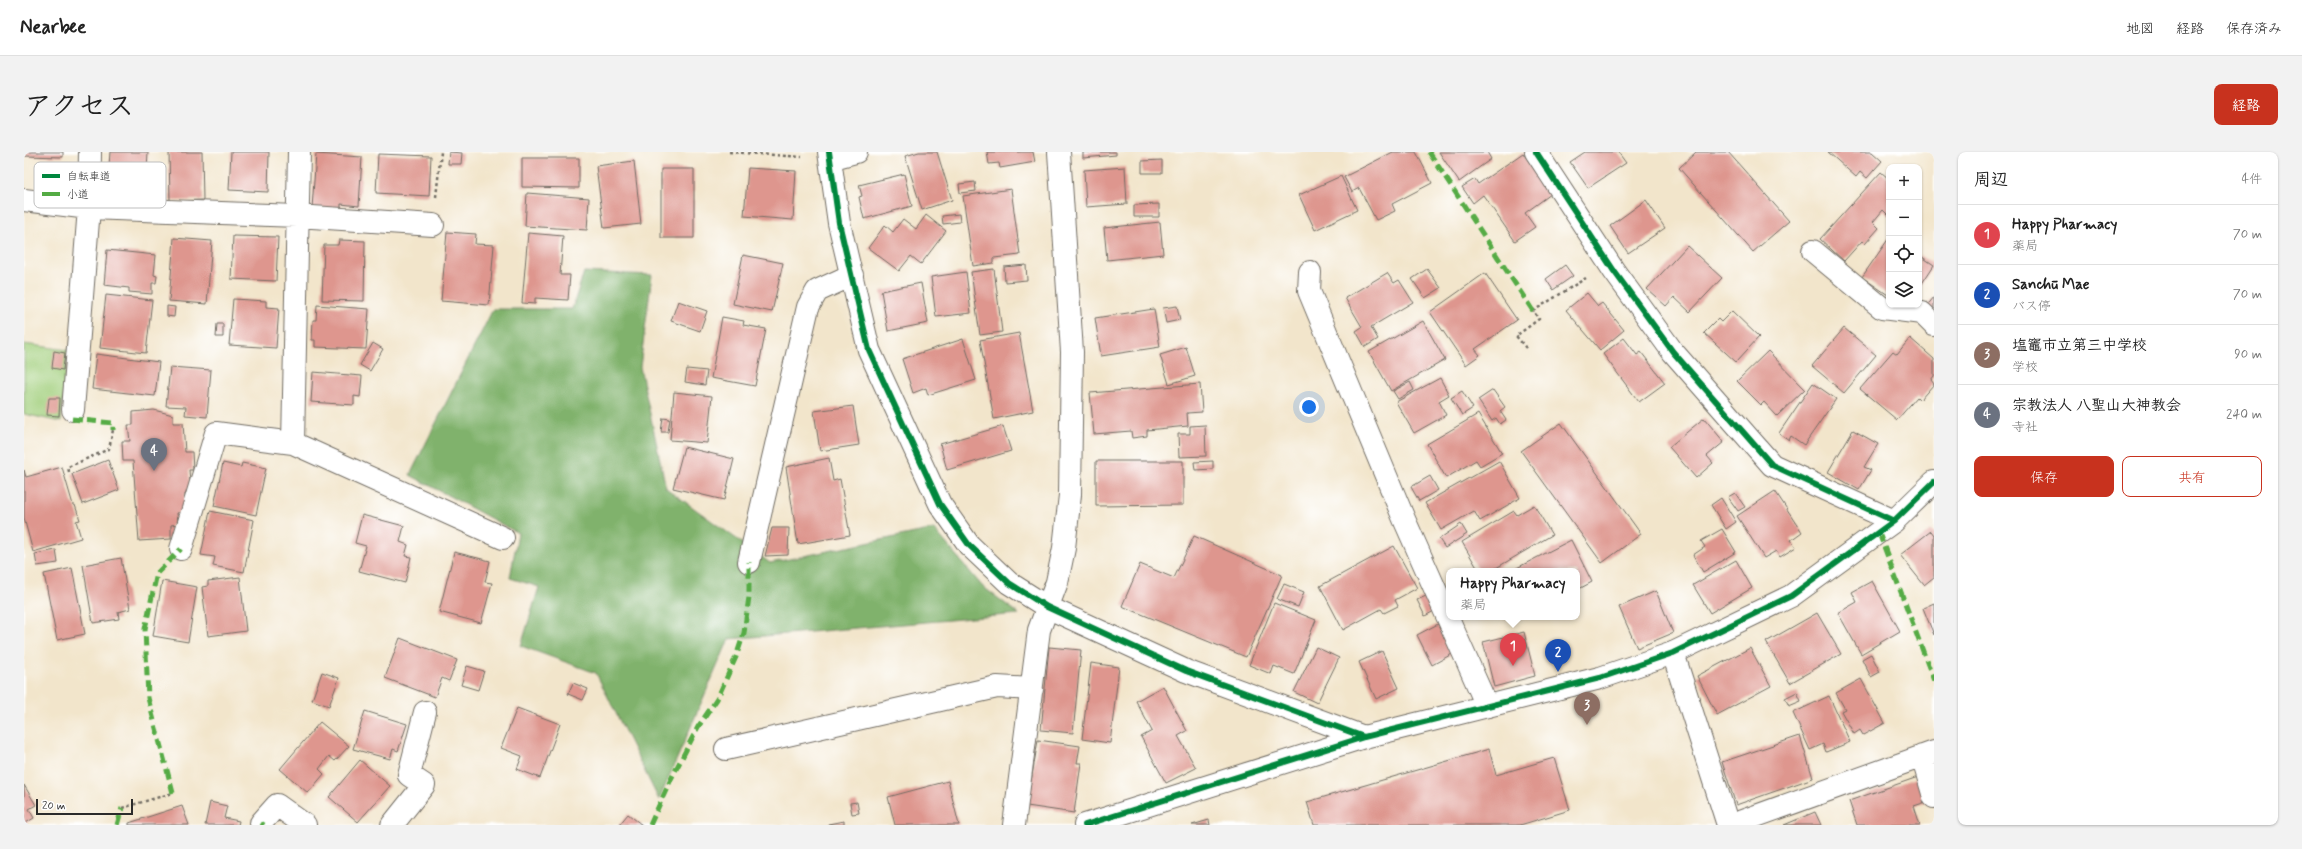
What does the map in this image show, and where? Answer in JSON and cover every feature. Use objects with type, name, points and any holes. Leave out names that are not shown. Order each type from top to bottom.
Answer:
[{"type":"street","points":[[90,152],[90,162]]},
{"type":"street","points":[[293,443],[299,152]]},
{"type":"street","points":[[856,152],[830,156],[839,224],[870,350],[940,504],[975,551],[1009,583],[1047,607],[1186,671],[1364,737]]},
{"type":"street","points":[[1014,825],[1039,630],[1057,582],[1064,548],[1070,495],[1072,352],[1059,152]]},
{"type":"street","points":[[1536,152],[1614,271],[1673,352],[1772,465],[1894,521]]},
{"type":"street","points":[[24,200],[34,201]]},
{"type":"street","points":[[74,410],[89,208],[297,216],[433,224]]},
{"type":"street","points":[[1812,251],[1882,308],[1922,313],[1934,325]]},
{"type":"street","points":[[1310,272],[1309,291],[1404,519],[1446,614]]},
{"type":"street","points":[[749,562],[808,307],[817,291],[852,276]]},
{"type":"street","points":[[181,549],[216,433],[293,443],[503,538]]},
{"type":"street","points":[[1085,825],[1364,737],[1600,678],[1673,653],[1791,596],[1894,521],[1934,482]]},
{"type":"street","points":[[1449,620],[1487,706]]},
{"type":"street","points":[[1673,653],[1728,825]]},
{"type":"street","points":[[726,749],[997,687],[1032,689]]},
{"type":"street","points":[[392,825],[424,785],[409,775],[425,712]]},
{"type":"street","points":[[1731,825],[1928,754],[1934,796]]},
{"type":"street","points":[[261,823],[277,805],[305,825]]},
{"type":"path","points":[[433,224],[441,152]]},
{"type":"path","points":[[729,152],[802,157]]},
{"type":"path","points":[[1526,348],[1516,336],[1539,319],[1533,311],[1593,274]]},
{"type":"path","points":[[69,472],[68,467],[109,449],[113,430]]},
{"type":"path","points":[[122,808],[173,793]]},
{"type":"green space","points":[[584,272],[652,275],[640,367],[666,488],[770,563],[934,529],[982,586],[1019,614],[729,639],[659,800],[596,673],[521,646],[539,587],[510,578],[518,533],[410,475],[493,309],[572,309]]},
{"type":"green space","points":[[24,344],[68,350],[61,422],[24,414]]},
{"type":"building","points":[[24,152],[63,152],[63,157],[24,156]]},
{"type":"building","points":[[110,152],[148,152],[147,162],[109,162]]},
{"type":"building","points":[[169,152],[202,152],[203,200],[170,201]]},
{"type":"building","points":[[231,152],[269,152],[268,192],[229,190]]},
{"type":"building","points":[[449,152],[462,153],[461,164],[448,164]]},
{"type":"building","points":[[919,152],[937,152],[952,200],[922,210],[905,156]]},
{"type":"building","points":[[987,152],[1033,152],[1035,162],[1000,168],[999,163],[989,164]]},
{"type":"building","points":[[1083,152],[1116,152],[1116,155],[1083,158]]},
{"type":"building","points":[[1393,152],[1416,152],[1432,183],[1392,204],[1395,211],[1376,220],[1359,188],[1352,192],[1344,177]]},
{"type":"building","points":[[1439,152],[1487,152],[1491,159],[1459,182]]},
{"type":"building","points":[[1585,152],[1618,152],[1626,163],[1588,188],[1570,162]]},
{"type":"building","points":[[1696,152],[1728,152],[1789,221],[1753,252],[1679,168]]},
{"type":"building","points":[[1828,152],[1872,152],[1882,161],[1867,178],[1860,172],[1856,177]]},
{"type":"building","points":[[1523,153],[1551,194],[1525,213],[1535,227],[1515,241],[1483,195],[1473,203],[1462,187],[1475,179],[1478,184]]},
{"type":"building","points":[[316,154],[362,157],[359,206],[341,204],[341,210],[312,208]]},
{"type":"building","points":[[378,154],[431,156],[429,196],[376,193]]},
{"type":"building","points":[[522,158],[579,158],[579,188],[522,187]]},
{"type":"building","points":[[1162,160],[1162,173],[1142,173],[1142,161]]},
{"type":"building","points":[[634,161],[641,224],[604,228],[596,166]]},
{"type":"building","points":[[1125,167],[1127,204],[1086,207],[1084,170]]},
{"type":"building","points":[[748,168],[796,171],[793,220],[744,216]]},
{"type":"building","points":[[661,169],[694,169],[694,238],[661,238]]},
{"type":"building","points":[[1881,172],[1886,176],[1886,213],[1883,210],[1873,222],[1879,228],[1865,244],[1862,241],[1844,261],[1820,239]]},
{"type":"building","points":[[904,174],[912,206],[864,219],[859,197],[862,196],[859,185]]},
{"type":"building","points":[[1341,176],[1357,210],[1315,230],[1299,195]]},
{"type":"building","points":[[975,182],[976,191],[960,193],[959,184]]},
{"type":"building","points":[[1011,189],[1020,255],[994,258],[994,263],[973,266],[963,196]]},
{"type":"building","points":[[527,193],[589,198],[587,230],[525,226]]},
{"type":"building","points":[[1646,200],[1665,228],[1628,253],[1610,226]]},
{"type":"building","points":[[1159,204],[1159,217],[1134,217],[1134,205]]},
{"type":"building","points":[[959,214],[960,222],[943,224],[942,216]]},
{"type":"building","points":[[926,215],[946,231],[921,264],[911,256],[899,271],[868,248],[885,225],[893,232],[903,219],[916,229]]},
{"type":"building","points":[[1160,222],[1163,254],[1107,260],[1104,228]]},
{"type":"building","points":[[447,232],[476,234],[475,244],[494,245],[489,305],[441,301]]},
{"type":"building","points":[[528,233],[563,236],[560,275],[570,275],[568,300],[535,298],[535,304],[522,303]]},
{"type":"building","points":[[233,236],[278,237],[276,281],[231,279]]},
{"type":"building","points":[[174,238],[212,241],[207,304],[169,301]]},
{"type":"building","points":[[339,240],[365,241],[364,301],[322,300],[324,245],[338,245]]},
{"type":"building","points":[[1886,242],[1886,294],[1862,277]]},
{"type":"building","points":[[1687,246],[1722,278],[1690,312],[1674,297],[1666,306],[1647,289]]},
{"type":"building","points":[[107,250],[156,255],[154,275],[157,276],[156,283],[152,283],[152,294],[129,292],[129,288],[104,285]]},
{"type":"building","points":[[743,255],[783,263],[772,312],[733,304]]},
{"type":"building","points":[[1922,257],[1934,265],[1922,283]]},
{"type":"building","points":[[1026,265],[1027,280],[1005,282],[1004,267]]},
{"type":"building","points":[[1565,265],[1573,276],[1553,290],[1546,279]]},
{"type":"building","points":[[994,269],[1002,332],[980,335],[971,272]]},
{"type":"building","points":[[1427,269],[1441,288],[1425,298],[1412,279]]},
{"type":"building","points":[[966,272],[971,313],[936,317],[931,277]]},
{"type":"building","points":[[1387,273],[1394,283],[1399,280],[1413,302],[1371,327],[1378,339],[1365,347],[1356,331],[1362,327],[1345,298]]},
{"type":"building","points":[[1485,273],[1517,320],[1475,349],[1480,355],[1466,365],[1430,312]]},
{"type":"building","points":[[921,283],[928,323],[888,331],[881,291]]},
{"type":"building","points":[[1587,293],[1598,306],[1602,303],[1624,330],[1600,350],[1566,310]]},
{"type":"building","points":[[106,295],[152,300],[146,353],[100,348]]},
{"type":"building","points":[[1934,297],[1934,314],[1926,307]]},
{"type":"building","points":[[233,299],[266,301],[266,307],[279,308],[276,348],[229,345]]},
{"type":"building","points":[[678,301],[707,311],[700,331],[671,321]]},
{"type":"building","points":[[317,305],[369,309],[366,349],[315,347],[315,340],[312,340],[313,320],[316,320]]},
{"type":"building","points":[[167,306],[175,307],[174,317],[167,316]]},
{"type":"building","points":[[1177,306],[1180,320],[1166,323],[1163,308]]},
{"type":"building","points":[[1154,309],[1160,347],[1101,356],[1095,318]]},
{"type":"building","points":[[1732,311],[1759,337],[1736,362],[1704,333],[1718,319],[1721,322]]},
{"type":"building","points":[[722,317],[744,321],[743,325],[766,329],[755,386],[711,378]]},
{"type":"building","points":[[1423,321],[1445,360],[1391,391],[1369,352]]},
{"type":"building","points":[[217,324],[223,324],[223,337],[216,337]]},
{"type":"building","points":[[1844,328],[1876,355],[1844,393],[1812,366]]},
{"type":"building","points":[[1019,333],[1033,411],[994,419],[980,340]]},
{"type":"building","points":[[1624,338],[1637,355],[1641,352],[1665,383],[1639,402],[1603,354]]},
{"type":"building","points":[[1910,338],[1934,359],[1934,376],[1931,380],[1934,384],[1920,400],[1917,397],[1897,420],[1860,389],[1893,351],[1897,354]]},
{"type":"building","points":[[963,339],[976,380],[928,395],[926,388],[913,393],[902,359]]},
{"type":"building","points":[[373,343],[383,349],[370,371],[360,365]]},
{"type":"building","points":[[1186,347],[1195,376],[1169,384],[1160,355]]},
{"type":"building","points":[[54,351],[65,353],[63,370],[52,368]]},
{"type":"building","points":[[1768,351],[1805,389],[1777,416],[1764,402],[1761,405],[1737,381]]},
{"type":"building","points":[[96,354],[159,362],[155,396],[92,389]]},
{"type":"building","points":[[170,367],[211,370],[207,417],[185,415],[186,407],[166,406]]},
{"type":"building","points":[[687,369],[707,371],[705,385],[685,382]]},
{"type":"building","points":[[313,372],[362,376],[360,397],[354,396],[354,405],[311,402]]},
{"type":"building","points":[[1440,378],[1449,395],[1439,401],[1446,415],[1414,433],[1396,402]]},
{"type":"building","points":[[1410,382],[1414,390],[1398,399],[1393,391]]},
{"type":"building","points":[[1813,383],[1836,399],[1804,445],[1791,436],[1789,440],[1779,433]]},
{"type":"building","points":[[1200,384],[1202,412],[1187,413],[1188,426],[1147,430],[1147,436],[1132,438],[1131,431],[1094,434],[1090,393]]},
{"type":"building","points":[[1493,390],[1505,407],[1500,411],[1506,420],[1500,424],[1496,418],[1492,421],[1478,400]]},
{"type":"building","points":[[1462,391],[1473,408],[1462,415],[1451,398]]},
{"type":"building","points":[[674,392],[712,396],[707,443],[670,440]]},
{"type":"building","points":[[49,398],[60,398],[59,416],[47,415]]},
{"type":"building","points":[[853,406],[859,445],[820,451],[814,411]]},
{"type":"building","points":[[154,410],[173,415],[173,423],[183,423],[185,452],[192,452],[193,470],[189,470],[191,494],[185,494],[186,512],[177,513],[178,524],[171,525],[171,539],[139,541],[133,461],[123,461],[122,441],[130,441],[128,425],[133,425],[133,412]]},
{"type":"building","points":[[1478,414],[1502,453],[1480,466],[1476,460],[1446,478],[1427,444]]},
{"type":"building","points":[[663,418],[670,419],[668,432],[661,432]]},
{"type":"building","points":[[1704,418],[1724,442],[1707,456],[1713,463],[1696,478],[1669,447]]},
{"type":"building","points":[[1561,423],[1641,534],[1602,563],[1521,451]]},
{"type":"building","points":[[1205,425],[1206,456],[1179,457],[1178,434],[1190,434],[1190,426]]},
{"type":"building","points":[[1003,426],[1011,451],[947,470],[940,444]]},
{"type":"building","points":[[1853,430],[1878,444],[1864,467],[1871,470],[1859,490],[1828,472]]},
{"type":"building","points":[[684,447],[734,459],[724,500],[673,488]]},
{"type":"building","points":[[829,458],[833,481],[840,479],[850,535],[798,544],[786,467]]},
{"type":"building","points":[[108,460],[119,490],[83,504],[72,474]]},
{"type":"building","points":[[1096,461],[1183,461],[1183,505],[1096,506]]},
{"type":"building","points":[[1213,461],[1213,469],[1195,470],[1194,462]]},
{"type":"building","points":[[1499,461],[1520,498],[1480,521],[1474,511],[1441,530],[1425,503]]},
{"type":"building","points":[[223,463],[241,467],[242,463],[266,468],[256,515],[214,506]]},
{"type":"building","points":[[62,467],[73,505],[75,505],[80,520],[76,521],[81,538],[33,552],[24,518],[24,470],[26,477]]},
{"type":"building","points":[[1430,476],[1438,490],[1419,501],[1411,487]]},
{"type":"building","points":[[1775,491],[1802,532],[1791,540],[1796,547],[1780,557],[1776,551],[1764,558],[1737,516]]},
{"type":"building","points":[[1735,493],[1745,507],[1738,511],[1728,497]]},
{"type":"building","points":[[1721,498],[1736,522],[1726,529],[1711,505]]},
{"type":"building","points":[[1534,505],[1552,535],[1496,568],[1477,568],[1462,542],[1514,511],[1517,515]]},
{"type":"building","points":[[210,511],[254,520],[244,572],[213,566],[215,557],[201,555]]},
{"type":"building","points":[[362,515],[404,526],[400,542],[408,545],[405,556],[411,557],[405,583],[359,571],[366,546],[355,543]]},
{"type":"building","points":[[1461,524],[1467,534],[1445,548],[1439,539]]},
{"type":"building","points":[[772,528],[789,528],[788,555],[765,556]]},
{"type":"building","points":[[1722,529],[1736,552],[1703,572],[1693,555],[1705,547],[1701,541]]},
{"type":"building","points":[[1931,531],[1934,535],[1934,577],[1924,585],[1900,555]]},
{"type":"building","points":[[1194,536],[1282,575],[1246,657],[1122,606],[1140,564],[1174,578]]},
{"type":"building","points":[[1571,540],[1592,582],[1580,588],[1580,568],[1517,568]]},
{"type":"building","points":[[1394,546],[1417,588],[1395,600],[1398,606],[1384,613],[1381,609],[1343,630],[1320,586]]},
{"type":"building","points":[[56,550],[58,563],[37,566],[35,554]]},
{"type":"building","points":[[454,552],[490,561],[485,582],[492,583],[481,623],[439,612]]},
{"type":"building","points":[[121,558],[130,609],[118,612],[119,619],[93,623],[83,565]]},
{"type":"building","points":[[1736,560],[1752,588],[1710,613],[1693,585]]},
{"type":"building","points":[[72,568],[85,634],[57,640],[44,574]]},
{"type":"building","points":[[240,577],[246,631],[208,636],[202,587],[208,586],[208,581]]},
{"type":"building","points":[[162,581],[197,587],[188,642],[153,636]]},
{"type":"building","points":[[1872,581],[1900,631],[1861,654],[1838,613],[1857,602],[1852,592]]},
{"type":"building","points":[[1284,584],[1304,592],[1298,607],[1277,599]]},
{"type":"building","points":[[1656,591],[1673,633],[1637,648],[1619,607]]},
{"type":"building","points":[[1426,596],[1434,611],[1425,616],[1417,600]]},
{"type":"building","points":[[1274,603],[1316,620],[1294,674],[1274,666],[1271,674],[1249,665]]},
{"type":"building","points":[[1934,603],[1934,635],[1923,608]]},
{"type":"building","points":[[1817,613],[1841,654],[1790,683],[1766,642]]},
{"type":"building","points":[[1438,624],[1452,654],[1432,665],[1417,635]]},
{"type":"building","points":[[1524,632],[1535,676],[1494,687],[1483,642]]},
{"type":"building","points":[[400,638],[457,660],[449,681],[442,678],[435,697],[385,678]]},
{"type":"building","points":[[1049,647],[1081,650],[1073,733],[1041,730]]},
{"type":"building","points":[[1316,647],[1339,658],[1317,703],[1294,692]]},
{"type":"building","points":[[1750,648],[1771,686],[1717,715],[1697,676]]},
{"type":"building","points":[[1382,651],[1399,688],[1376,699],[1359,662]]},
{"type":"building","points":[[1871,654],[1880,672],[1871,677],[1862,659]]},
{"type":"building","points":[[1091,663],[1119,667],[1110,743],[1082,739]]},
{"type":"building","points":[[467,666],[484,671],[478,690],[461,685]]},
{"type":"building","points":[[322,672],[339,678],[329,706],[312,700]]},
{"type":"building","points":[[1861,679],[1885,723],[1863,735],[1860,730],[1854,734],[1841,711],[1845,709],[1836,693]]},
{"type":"building","points":[[573,683],[588,689],[583,700],[568,694]]},
{"type":"building","points":[[1163,686],[1187,731],[1178,736],[1196,768],[1166,783],[1141,737],[1152,731],[1136,701]]},
{"type":"building","points":[[1797,692],[1801,701],[1789,706],[1785,698]]},
{"type":"building","points":[[1829,696],[1850,742],[1826,752],[1823,744],[1810,750],[1793,713]]},
{"type":"building","points":[[517,708],[560,724],[540,778],[517,769],[522,756],[501,748]]},
{"type":"building","points":[[365,711],[407,724],[398,751],[393,749],[390,759],[353,749]]},
{"type":"building","points":[[320,722],[349,746],[335,761],[329,756],[319,769],[324,774],[308,793],[280,769]]},
{"type":"building","points":[[1800,736],[1813,778],[1736,805],[1722,762]]},
{"type":"building","points":[[1038,740],[1080,746],[1077,763],[1081,763],[1074,813],[1027,806]]},
{"type":"building","points":[[1489,749],[1496,775],[1554,758],[1570,810],[1520,825],[1314,825],[1307,802]]},
{"type":"building","points":[[360,760],[390,786],[358,822],[329,797]]},
{"type":"building","points":[[1918,777],[1926,802],[1914,806],[1920,825],[1857,825],[1849,801]]},
{"type":"building","points":[[948,781],[959,825],[895,825],[888,797]]},
{"type":"building","points":[[24,785],[36,805],[29,809],[34,818],[24,824]]},
{"type":"building","points":[[210,802],[227,806],[224,818],[239,821],[238,825],[205,825]]},
{"type":"building","points":[[857,802],[859,813],[852,814],[850,803]]},
{"type":"building","points":[[182,806],[189,825],[129,825],[129,823]]},
{"type":"building","points":[[1815,812],[1821,825],[1784,825]]},
{"type":"building","points":[[628,814],[642,825],[619,825]]},
{"type":"building","points":[[1209,820],[1210,825],[1192,825]]},
{"type":"building","points":[[844,821],[844,825],[828,825],[828,824]]},
{"type":"marked path","points":[[1429,152],[1533,311]]},
{"type":"marked path","points":[[72,419],[113,423],[113,430]]},
{"type":"marked path","points":[[1879,533],[1934,681]]},
{"type":"marked path","points":[[173,793],[148,698],[145,629],[157,573],[181,549]]},
{"type":"marked path","points":[[650,825],[672,777],[698,727],[717,699],[736,657],[744,633],[749,597],[749,562]]},
{"type":"marked path","points":[[117,825],[122,808]]},
{"type":"cycle path","points":[[829,152],[839,223],[869,350],[940,504],[969,545],[1009,583],[1047,607],[1186,671],[1364,737]]},
{"type":"cycle path","points":[[1536,152],[1614,271],[1673,352],[1772,465],[1894,521]]},
{"type":"cycle path","points":[[1085,825],[1364,737],[1600,678],[1673,653],[1791,596],[1894,521],[1934,482]]},
{"type":"place","name":"宗教法人 八聖山大神教会","points":[[154,471]]},
{"type":"place","name":"Happy Pharmacy","points":[[1513,666]]},
{"type":"place","name":"Sanchū Mae","points":[[1558,672]]},
{"type":"place","name":"塩竈市立第三中学校","points":[[1587,725]]}]
